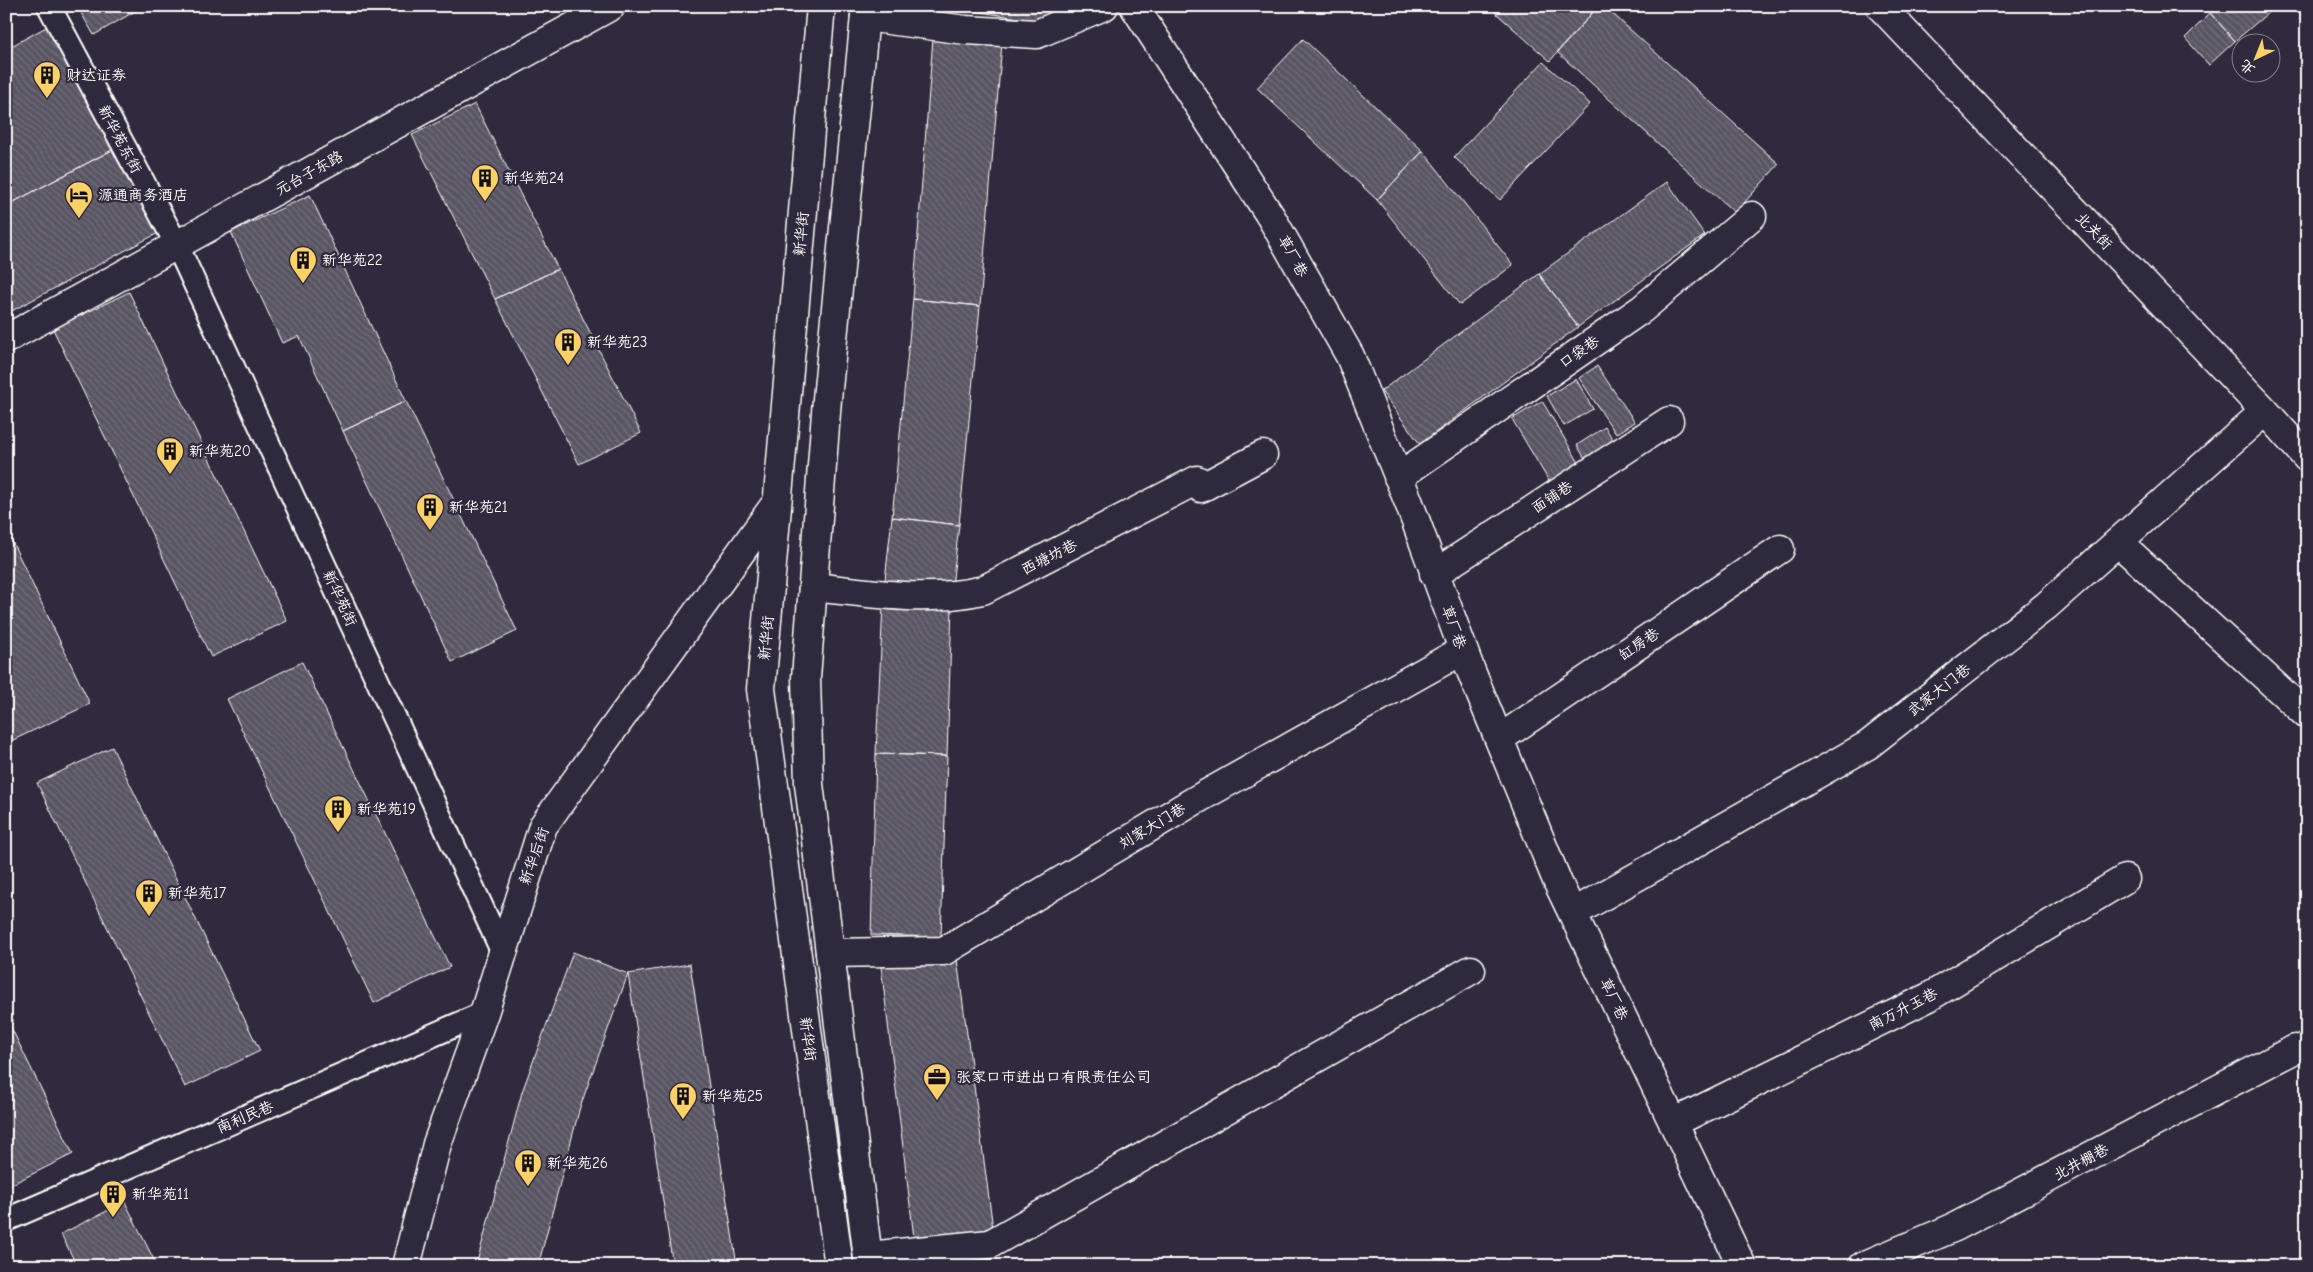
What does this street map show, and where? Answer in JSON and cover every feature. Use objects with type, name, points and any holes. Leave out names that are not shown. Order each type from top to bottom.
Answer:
[{"type":"street","name":"元台子东路","points":[[6,339],[611,6]]},
{"type":"street","name":"新华街","points":[[821,6],[761,689],[839,1266]]},
{"type":"street","points":[[1104,6],[1037,34],[966,30],[865,12],[828,389],[806,678],[809,784],[869,1261],[990,1244],[1471,970]]},
{"type":"street","name":"草厂巷","points":[[1134,6],[1271,217],[1345,348],[1398,477],[1463,650],[1573,913],[1742,1266]]},
{"type":"street","name":"北关街","points":[[1880,6],[2265,411],[2307,458]]},
{"type":"street","name":"口袋巷","points":[[1398,477],[1642,309],[1752,216]]},
{"type":"street","name":"武家大门巷","points":[[1573,913],[1868,745],[2046,606],[2265,411]]},
{"type":"street","name":"面铺巷","points":[[1434,574],[1669,420]]},
{"type":"street","name":"西塘坊巷","points":[[813,587],[869,593],[949,597],[983,590],[1197,480],[1201,488],[1263,455]]},
{"type":"street","name":"新华后街","points":[[406,1266],[437,1144],[484,1013],[543,826],[777,502]]},
{"type":"street","points":[[2118,542],[2307,715]]},
{"type":"street","name":"缸房巷","points":[[1499,739],[1780,549]]},
{"type":"street","name":"刘家大门巷","points":[[830,952],[944,951],[1194,801],[1463,650]]},
{"type":"street","name":"南万升玉巷","points":[[1673,1123],[1929,997],[2125,879]]},
{"type":"street","name":"北井棚巷","points":[[1864,1266],[1955,1228],[2295,1049]]},
{"type":"lane","name":"新华苑东街","points":[[49,6],[177,245]]},
{"type":"lane","name":"新华苑街","points":[[177,245],[502,951]]},
{"type":"lane","name":"南利民巷","points":[[6,1220],[484,1013]]},
{"type":"building","points":[[77,6],[144,6],[94,35]]},
{"type":"building","points":[[942,6],[1079,6],[1038,21]]},
{"type":"building","points":[[1488,6],[1585,6],[1592,13],[1550,61]]},
{"type":"building","points":[[1599,6],[1604,6],[1779,164],[1735,213],[1557,52]]},
{"type":"building","points":[[2219,6],[2276,6],[2246,32],[2230,32],[2230,35],[2210,13]]},
{"type":"building","points":[[2210,13],[2230,35],[2230,46],[2209,65],[2185,38]]},
{"type":"building","name":"财达证券","points":[[48,26],[114,149],[6,206],[6,49]]},
{"type":"building","points":[[933,38],[1002,43],[980,306],[913,299]]},
{"type":"building","points":[[1303,39],[1423,151],[1377,200],[1257,88]]},
{"type":"building","points":[[1543,62],[1590,104],[1500,200],[1454,157]]},
{"type":"building","name":"新华苑24","points":[[475,104],[558,269],[495,299],[412,135]]},
{"type":"building","name":"源通商务酒店","points":[[114,149],[160,232],[6,314],[6,206]]},
{"type":"building","points":[[1423,151],[1513,265],[1460,305],[1377,200]]},
{"type":"building","points":[[1667,182],[1705,235],[1578,327],[1539,274]]},
{"type":"building","name":"新华苑22","points":[[310,195],[406,401],[343,431],[299,336],[282,343],[231,232]]},
{"type":"building","name":"新华苑23","points":[[558,269],[641,433],[579,464],[495,299]]},
{"type":"building","points":[[1539,274],[1578,327],[1420,444],[1381,391]]},
{"type":"building","name":"新华苑20","points":[[129,292],[287,621],[211,657],[53,329]]},
{"type":"building","points":[[913,299],[980,306],[959,525],[892,517]]},
{"type":"building","points":[[1597,366],[1635,422],[1616,434],[1579,378]]},
{"type":"building","points":[[1576,379],[1593,409],[1564,426],[1547,396]]},
{"type":"building","name":"新华苑21","points":[[406,401],[517,631],[452,662],[343,431]]},
{"type":"building","points":[[1542,401],[1581,466],[1550,483],[1512,419]]},
{"type":"building","points":[[1605,427],[1617,446],[1588,464],[1577,445]]},
{"type":"building","points":[[892,517],[959,525],[952,587],[885,580]]},
{"type":"building","points":[[6,529],[90,704],[13,740],[6,725]]},
{"type":"building","points":[[883,604],[952,607],[947,756],[876,754]]},
{"type":"building","name":"新华苑19","points":[[302,662],[450,967],[374,1003],[227,699]]},
{"type":"building","name":"新华苑17","points":[[112,747],[260,1051],[185,1087],[37,783]]},
{"type":"building","points":[[876,754],[947,756],[941,937],[871,935]]},
{"type":"building","name":"新华苑26","points":[[573,952],[628,974],[580,1107],[538,1266],[476,1266],[522,1092]]},
{"type":"building","name":"张家口市进出口有限责任公司","points":[[957,959],[994,1236],[915,1246],[881,966]]},
{"type":"building","name":"新华苑25","points":[[690,964],[737,1266],[673,1266],[628,974]]},
{"type":"building","points":[[6,1017],[73,1154],[6,1187]]},
{"type":"building","name":"新华苑11","points":[[125,1202],[157,1266],[77,1266],[61,1234]]},
{"type":"building","points":[[991,1256],[993,1266],[926,1266],[925,1263]]},
{"type":"place","name":"财达证券","points":[[47,99]]},
{"type":"place","name":"新华苑24","points":[[485,202]]},
{"type":"place","name":"源通商务酒店","points":[[79,219]]},
{"type":"place","name":"新华苑22","points":[[303,284]]},
{"type":"place","name":"新华苑23","points":[[568,366]]},
{"type":"place","name":"新华苑20","points":[[170,475]]},
{"type":"place","name":"新华苑21","points":[[430,531]]},
{"type":"place","name":"新华苑19","points":[[338,833]]},
{"type":"place","name":"新华苑17","points":[[149,917]]},
{"type":"place","name":"张家口市进出口有限责任公司","points":[[937,1101]]},
{"type":"place","name":"新华苑25","points":[[683,1120]]},
{"type":"place","name":"新华苑26","points":[[528,1187]]},
{"type":"place","name":"新华苑11","points":[[113,1218]]}]
